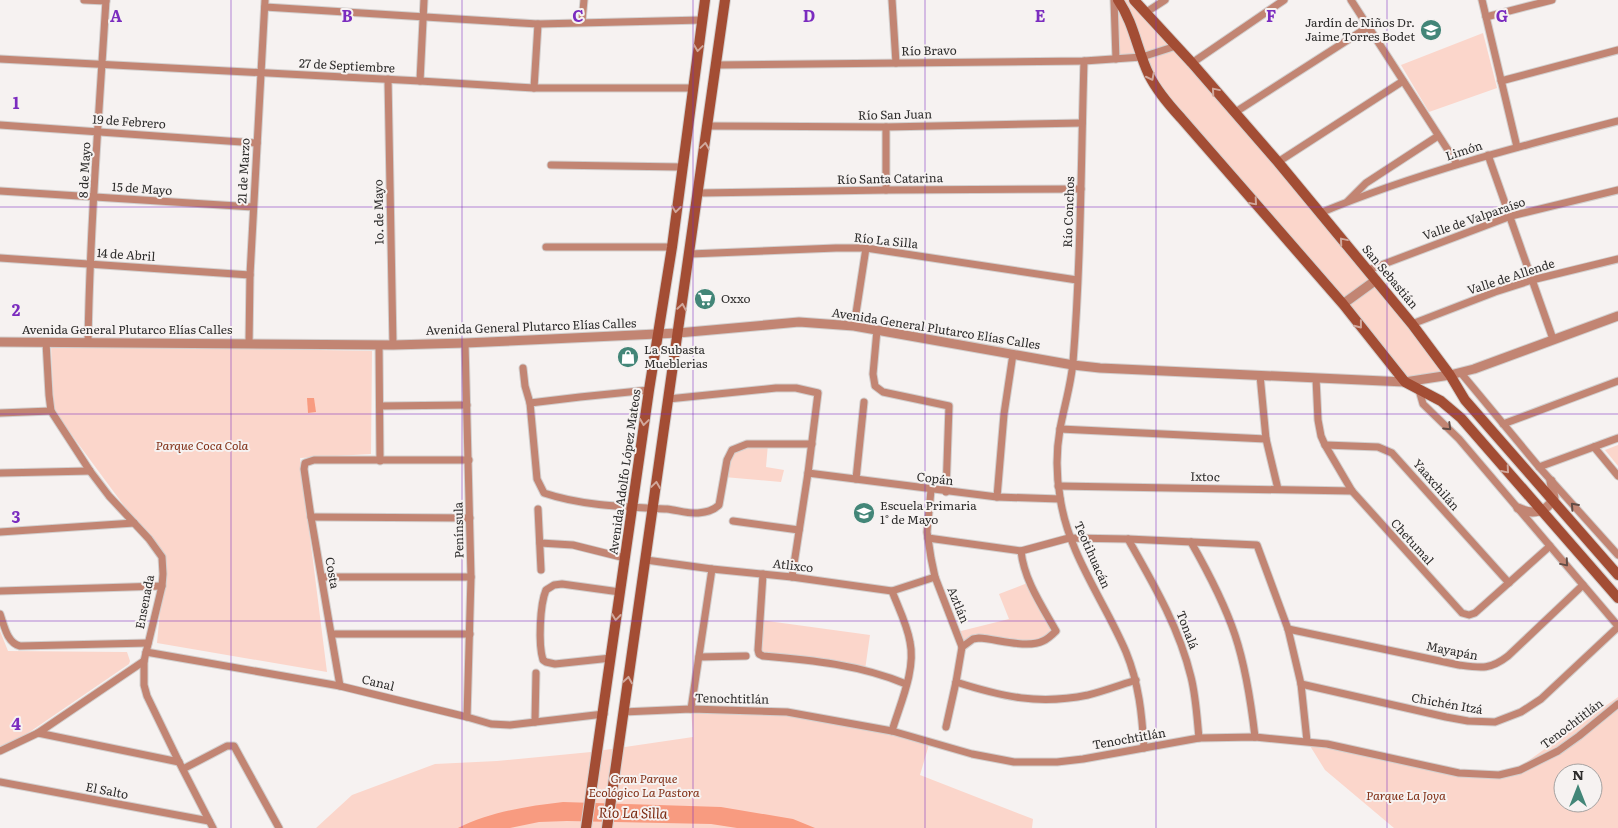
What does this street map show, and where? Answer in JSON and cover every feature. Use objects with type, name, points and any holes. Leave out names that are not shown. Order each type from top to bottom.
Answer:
[{"type":"main road","name":"Avenida Adolfo López Mateos","points":[[586,828],[604,714],[657,334],[672,247],[705,0]]},
{"type":"main road","points":[[607,828],[725,0]]},
{"type":"main road","points":[[1118,0],[1130,22],[1153,83],[1172,108],[1343,304],[1405,382],[1448,406],[1461,418],[1618,598]]},
{"type":"main road","name":"San Sebastián","points":[[1134,0],[1278,162],[1455,374],[1465,400],[1618,575]]},
{"type":"street","points":[[84,0],[106,0]]},
{"type":"street","name":"8 de Mayo","points":[[88,342],[89,263],[95,197],[106,0]]},
{"type":"street","points":[[420,80],[424,0]]},
{"type":"street","points":[[582,21],[584,0]]},
{"type":"street","points":[[892,0],[896,63]]},
{"type":"street","points":[[1114,0],[1116,59]]},
{"type":"street","points":[[1145,13],[1165,0]]},
{"type":"street","points":[[1192,63],[1284,0]]},
{"type":"street","points":[[1351,0],[1457,164]]},
{"type":"street","points":[[1482,0],[1517,147]]},
{"type":"street","points":[[1486,17],[1552,0]]},
{"type":"street","points":[[265,4],[538,24],[582,21],[702,20]]},
{"type":"street","name":"21 de Marzo","points":[[249,344],[253,207],[265,4]]},
{"type":"street","points":[[534,88],[538,24]]},
{"type":"street","points":[[1234,114],[1368,27]]},
{"type":"street","name":"Río Bravo","points":[[717,65],[1116,59],[1142,57],[1176,46]]},
{"type":"street","points":[[1501,81],[1618,50]]},
{"type":"street","name":"27 de Septiembre","points":[[0,59],[261,74],[420,80],[534,88],[692,88]]},
{"type":"street","name":"Río Conchos","points":[[1073,365],[1081,190],[1084,60]]},
{"type":"street","name":"1o. de Mayo","points":[[388,79],[392,345]]},
{"type":"street","points":[[1278,162],[1403,81]]},
{"type":"street","name":"Limón","points":[[1320,213],[1488,154],[1618,121]]},
{"type":"street","name":"Río San Juan","points":[[708,126],[886,127],[1082,123]]},
{"type":"street","name":"19 de Febrero","points":[[0,125],[257,143]]},
{"type":"street","points":[[886,127],[886,190]]},
{"type":"street","points":[[1347,202],[1366,183],[1438,136]]},
{"type":"street","points":[[1488,154],[1553,340]]},
{"type":"street","points":[[551,165],[682,166]]},
{"type":"street","name":"Río Santa Catarina","points":[[698,193],[886,190],[1081,190]]},
{"type":"street","name":"Valle de Valparaíso","points":[[1368,270],[1511,216],[1618,190]]},
{"type":"street","name":"15 de Mayo","points":[[0,191],[253,207]]},
{"type":"street","points":[[546,247],[672,247]]},
{"type":"street","points":[[854,326],[866,248]]},
{"type":"street","name":"Río La Silla","points":[[690,254],[866,248],[1077,280]]},
{"type":"street","name":"14 de Abril","points":[[0,258],[250,275]]},
{"type":"street","name":"Valle de Allende","points":[[1412,324],[1532,280],[1618,259]]},
{"type":"street","points":[[1343,304],[1376,280]]},
{"type":"street","name":"Avenida General Plutarco Elías Calles","points":[[0,342],[392,345],[678,333],[799,322],[854,326],[1073,365],[1118,369],[1405,382],[1455,374],[1618,316]]},
{"type":"street","points":[[877,330],[873,374],[875,386],[883,392],[949,406],[946,492]]},
{"type":"street","name":"Ensenada","points":[[46,342],[51,411],[90,471],[109,496],[149,539],[162,557],[162,586],[144,662],[144,685],[147,696],[213,828]]},
{"type":"street","name":"Península","points":[[465,343],[472,577],[467,717]]},
{"type":"street","points":[[379,345],[380,461],[468,460]]},
{"type":"street","points":[[996,498],[1004,414],[1013,354]]},
{"type":"street","name":"Teotihuacán","points":[[1073,365],[1057,450],[1060,499],[1070,538],[1116,630],[1136,680],[1141,702],[1144,748]]},
{"type":"street","points":[[523,368],[530,404],[537,479],[544,493],[561,499],[633,508],[667,509],[696,513],[714,510],[719,505],[727,460],[732,450],[747,444],[812,444]]},
{"type":"street","name":"San Sebastián","points":[[1455,374],[1503,424],[1618,556]]},
{"type":"street","points":[[1260,375],[1266,439],[1278,489]]},
{"type":"street","name":"Chetumal","points":[[1316,378],[1318,420],[1325,445],[1352,491],[1464,614],[1473,614],[1550,546]]},
{"type":"street","points":[[1503,424],[1618,380]]},
{"type":"street","points":[[668,399],[776,388],[796,388],[818,392],[792,577]]},
{"type":"street","points":[[530,404],[649,390]]},
{"type":"street","points":[[1419,390],[1423,404],[1459,439],[1618,626]]},
{"type":"street","points":[[856,479],[864,402]]},
{"type":"street","points":[[380,406],[467,405]]},
{"type":"street","points":[[0,413],[51,411]]},
{"type":"street","points":[[1060,429],[1266,439]]},
{"type":"street","points":[[1539,467],[1618,438]]},
{"type":"street","name":"Yaaxchilán","points":[[1325,445],[1378,446],[1392,453],[1508,583]]},
{"type":"street","points":[[1594,447],[1618,476]]},
{"type":"street","name":"Costa","points":[[340,686],[311,518],[304,470],[305,463],[314,460],[380,461]]},
{"type":"street","points":[[0,473],[90,471]]},
{"type":"street","name":"Copán","points":[[808,473],[996,498],[1060,499]]},
{"type":"street","points":[[1518,508],[1532,513],[1541,511],[1553,501],[1551,481]]},
{"type":"street","name":"Ixtoc","points":[[1058,486],[1352,491]]},
{"type":"street","name":"Aztlán","points":[[931,490],[928,538],[935,577],[962,647]]},
{"type":"street","points":[[538,509],[541,570]]},
{"type":"street","points":[[311,518],[470,518]]},
{"type":"street","points":[[733,521],[799,530]]},
{"type":"street","points":[[0,532],[134,523]]},
{"type":"street","points":[[928,538],[1021,551],[1070,538],[1257,544],[1288,629],[1301,684],[1307,741]]},
{"type":"street","name":"Tonalá","points":[[1128,539],[1165,606],[1184,652],[1195,692],[1199,738]]},
{"type":"street","points":[[1191,542],[1212,580],[1235,636],[1247,682],[1254,737]]},
{"type":"street","points":[[540,543],[573,545],[625,558]]},
{"type":"street","points":[[946,727],[962,647],[973,639],[979,638],[1024,644],[1037,643],[1056,632],[1026,575],[1021,551]]},
{"type":"street","name":"Atlixco","points":[[646,560],[892,591],[935,577]]},
{"type":"street","points":[[691,709],[712,569]]},
{"type":"street","points":[[763,574],[759,654],[843,666],[882,675],[906,684]]},
{"type":"street","points":[[322,577],[472,577]]},
{"type":"street","points":[[611,658],[555,664],[543,660],[540,649],[540,636],[544,597],[549,587],[557,585],[620,592]]},
{"type":"street","points":[[0,591],[162,586]]},
{"type":"street","name":"Mayapán","points":[[1288,629],[1459,665],[1486,668],[1496,665],[1508,656],[1583,586]]},
{"type":"street","points":[[892,591],[909,635],[912,666],[892,731]]},
{"type":"street","points":[[0,614],[9,638],[16,645],[26,647],[148,643]]},
{"type":"street","name":"Chichén Itzá","points":[[1301,684],[1446,718],[1494,722],[1510,717],[1531,706],[1618,626]]},
{"type":"street","points":[[332,634],[470,634]]},
{"type":"street","name":"Canal","points":[[146,652],[340,686],[491,724],[536,722],[604,714]]},
{"type":"street","points":[[699,657],[746,656]]},
{"type":"street","points":[[0,751],[38,733],[144,662]]},
{"type":"street","points":[[536,673],[536,722]]},
{"type":"street","points":[[956,682],[1008,697],[1045,699],[1088,695],[1136,680]]},
{"type":"street","name":"Tenochtitlán","points":[[623,712],[691,709],[787,712],[892,731],[972,754],[1014,762],[1057,762],[1109,755],[1199,738],[1254,737],[1307,741],[1459,773],[1486,775],[1506,774],[1534,764],[1558,751],[1618,704]]},
{"type":"street","points":[[38,733],[179,762]]},
{"type":"street","points":[[183,769],[227,746],[233,745],[238,750],[279,828]]},
{"type":"street","name":"El Salto","points":[[0,782],[209,821]]},
{"type":"green space","points":[[1114,0],[1134,0],[1176,46],[1450,375],[1405,382],[1168,103],[1142,57],[1116,59]]},
{"type":"green space","points":[[1483,33],[1497,88],[1429,112],[1401,65]]},
{"type":"green space","name":"Parque Coca Cola","points":[[51,345],[372,351],[371,454],[300,458],[327,672],[157,643],[165,558],[54,411]]},
{"type":"green space","points":[[768,444],[766,467],[784,470],[781,482],[724,477],[727,460],[738,447]]},
{"type":"green space","points":[[1618,445],[1618,466],[1605,450]]},
{"type":"green space","points":[[1030,582],[1056,631],[1037,643],[986,638],[962,647],[957,632],[1009,619],[999,594]]},
{"type":"green space","points":[[760,620],[870,635],[865,670],[759,654]]},
{"type":"green space","points":[[0,631],[8,651],[127,652],[130,661],[129,664],[12,744],[0,748]]},
{"type":"green space","name":"Parque La Joya","points":[[1618,697],[1618,828],[1394,828],[1325,770],[1307,741],[1445,771],[1511,773]]},
{"type":"green space","name":"Gran Parque Ecológico La Pastora","points":[[691,709],[767,711],[930,741],[920,775],[1033,819],[1032,828],[316,828],[352,795],[435,764],[497,761],[591,752],[693,737]]},
{"type":"water","points":[[307,398],[314,398],[316,412],[308,413]]},
{"type":"water","points":[[563,802],[721,807],[793,819],[815,828],[737,828],[711,824],[567,821],[539,822],[510,828],[458,828],[496,814]]},
{"type":"place","name":"Jardín de Niños Dr. Jaime Torres Bodet","points":[[1431,30]]},
{"type":"place","name":"Oxxo","points":[[705,299]]},
{"type":"place","name":"La Subasta Mueblerias","points":[[628,357]]},
{"type":"place","name":"Escuela Primaria 1° de Mayo","points":[[864,513]]}]
